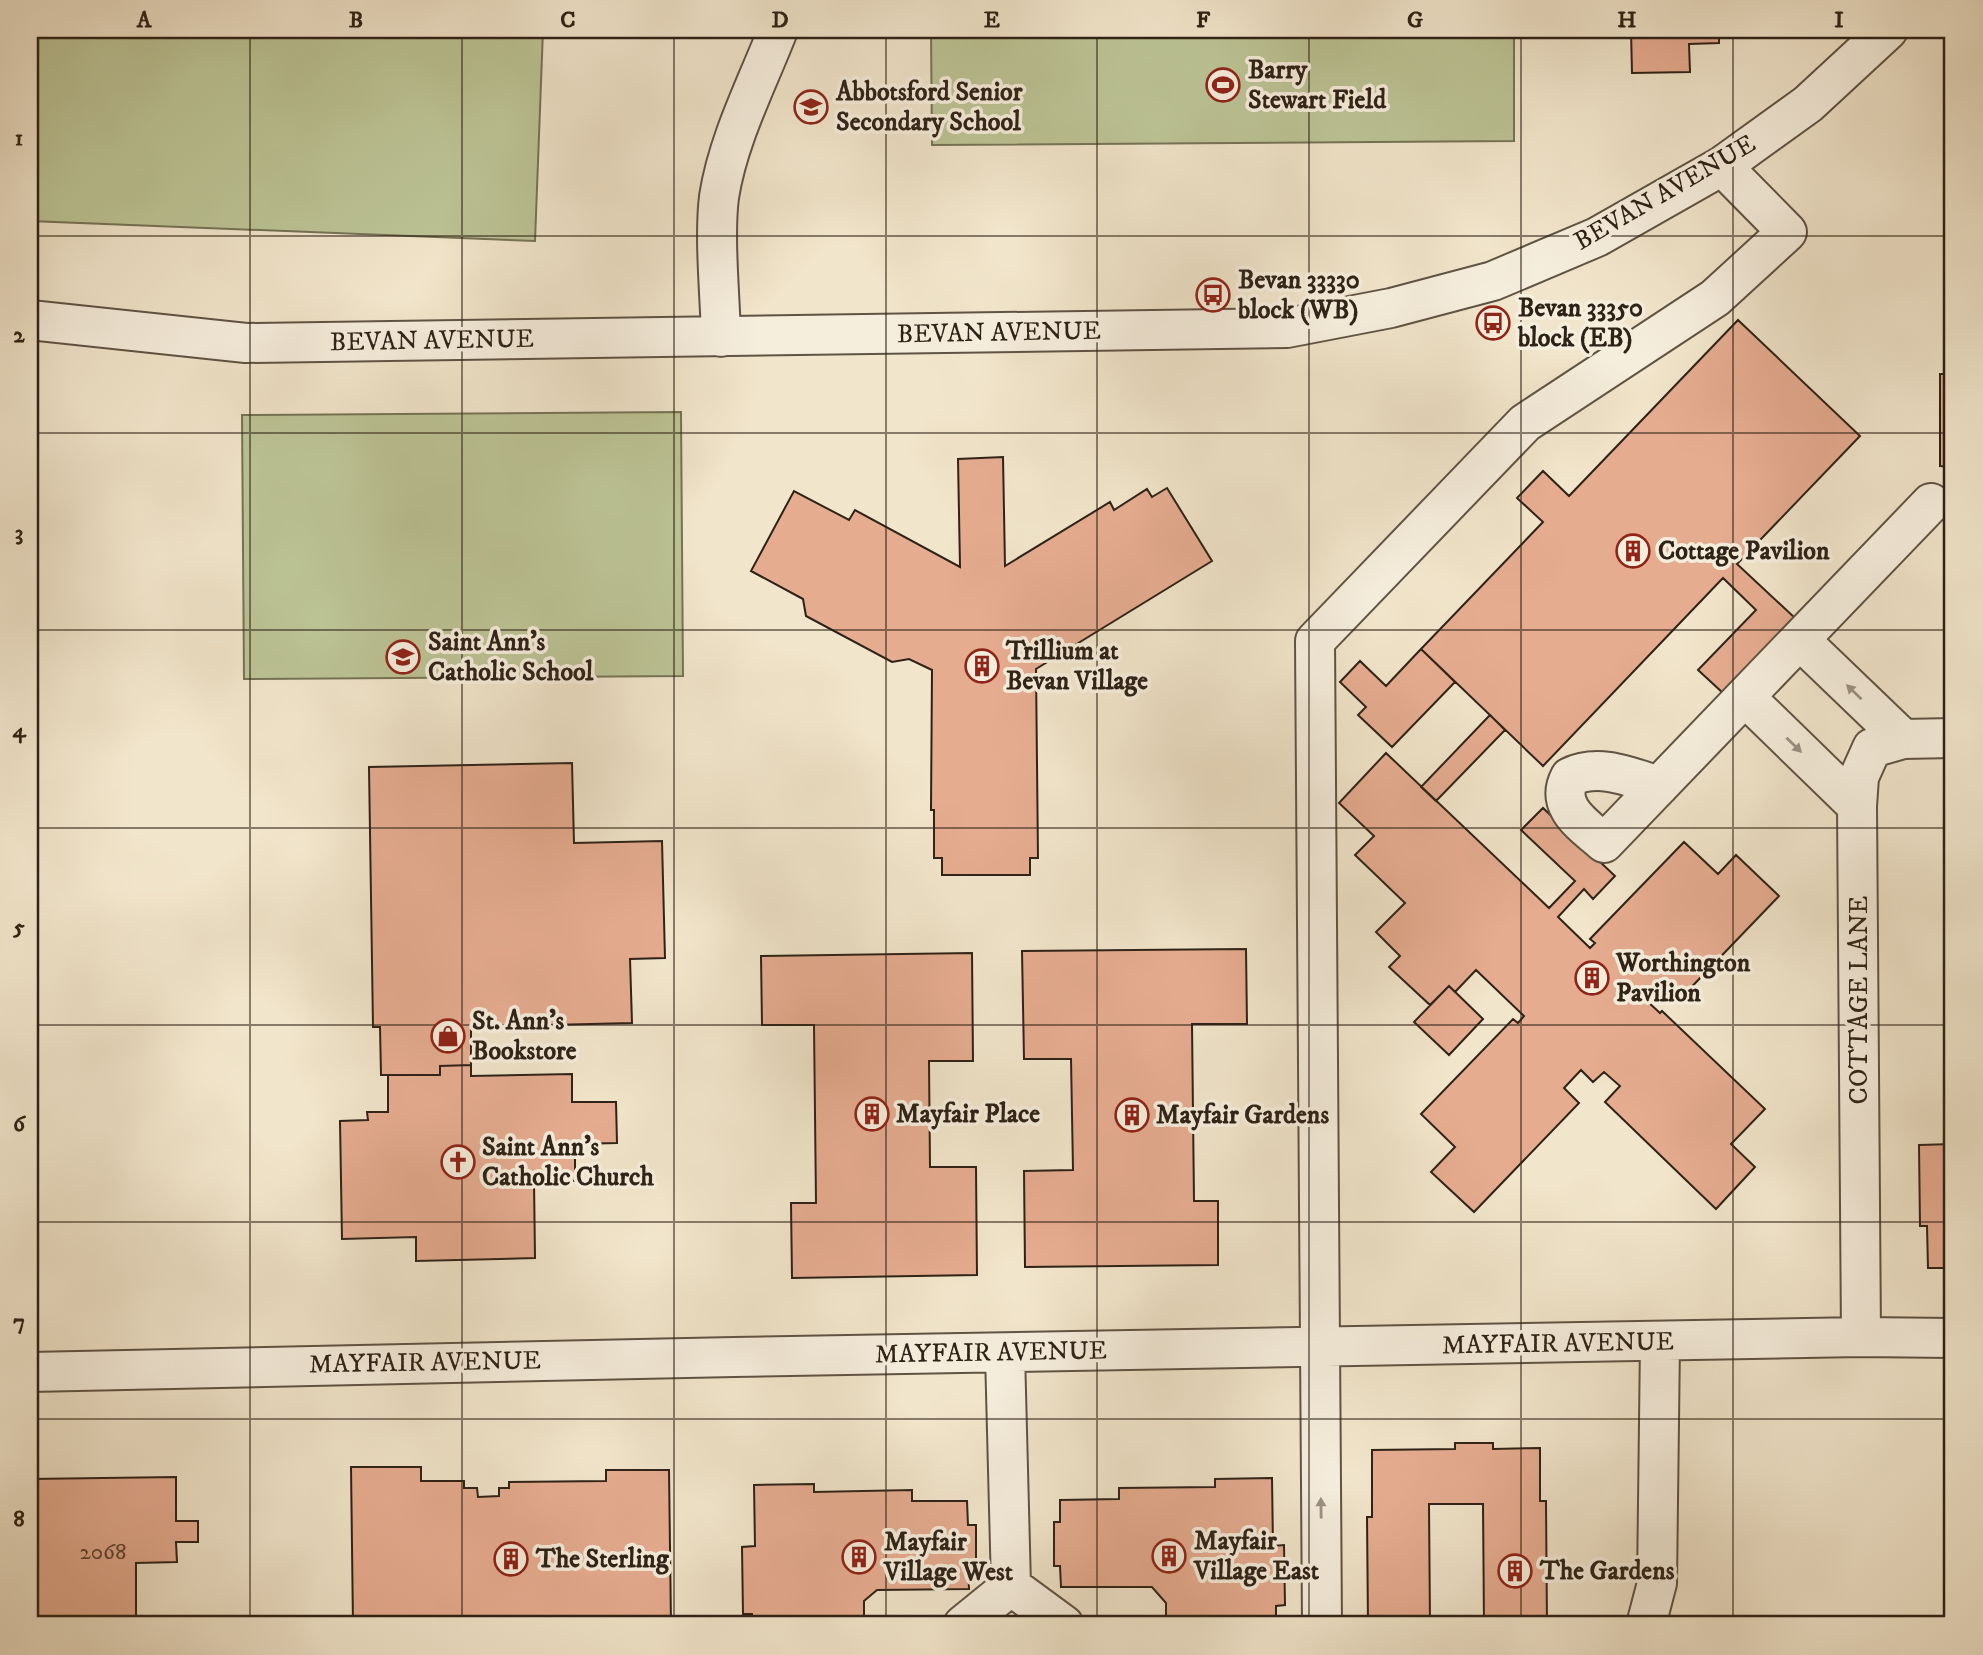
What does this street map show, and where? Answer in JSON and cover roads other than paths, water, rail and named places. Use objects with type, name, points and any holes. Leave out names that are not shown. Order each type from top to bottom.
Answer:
[{"type":"street","points":[[721,337],[718,233],[722,184],[733,142],[778,30]]},
{"type":"street","name":"BEVAN AVENUE","points":[[30,320],[246,343],[1287,328],[1318,324],[1493,281],[1597,237],[1722,166],[1808,104],[1888,30]]},
{"type":"street","points":[[1322,1625],[1315,641],[1525,423],[1715,298],[1787,232],[1722,166]]},
{"type":"street","points":[[1659,786],[1931,503]]},
{"type":"street","points":[[1801,641],[1903,739]]},
{"type":"street","points":[[1745,697],[1857,806]]},
{"type":"street","name":"COTTAGE LANE","points":[[1861,1337],[1857,806],[1859,777],[1872,748],[1903,739],[1953,738]]},
{"type":"street","name":"MAYFAIR AVENUE","points":[[30,1372],[1861,1337],[1953,1338]]},
{"type":"street","points":[[1646,1625],[1657,1583],[1660,1342]]},
{"type":"street","points":[[1004,1353],[1011,1586]]},
{"type":"street","points":[[963,1625],[1011,1586]]},
{"type":"street","points":[[1011,1586],[1064,1625]]},
{"type":"place","name":"Barry Stewart Field","points":[[1223,85]]},
{"type":"place","name":"Abbotsford Senior Secondary School","points":[[811,107]]},
{"type":"place","name":"Bevan 33330 block (WB)","points":[[1213,295]]},
{"type":"place","name":"Bevan 33350 block (EB)","points":[[1493,323]]},
{"type":"place","name":"Cottage Pavilion","points":[[1633,551]]},
{"type":"place","name":"Saint Ann's Catholic School","points":[[403,657]]},
{"type":"place","name":"Trillium at Bevan Village","points":[[982,666]]},
{"type":"place","name":"Worthington Pavilion","points":[[1592,978]]},
{"type":"place","name":"St. Ann's Bookstore","points":[[448,1036]]},
{"type":"place","name":"Mayfair Place","points":[[872,1114]]},
{"type":"place","name":"Mayfair Gardens","points":[[1132,1115]]},
{"type":"place","name":"Saint Ann's Catholic Church","points":[[458,1162]]},
{"type":"place","name":"Mayfair Village East","points":[[1169,1556]]},
{"type":"place","name":"Mayfair Village West","points":[[859,1557]]},
{"type":"place","name":"The Sterling","points":[[511,1559]]},
{"type":"place","name":"The Gardens","points":[[1515,1571]]}]
